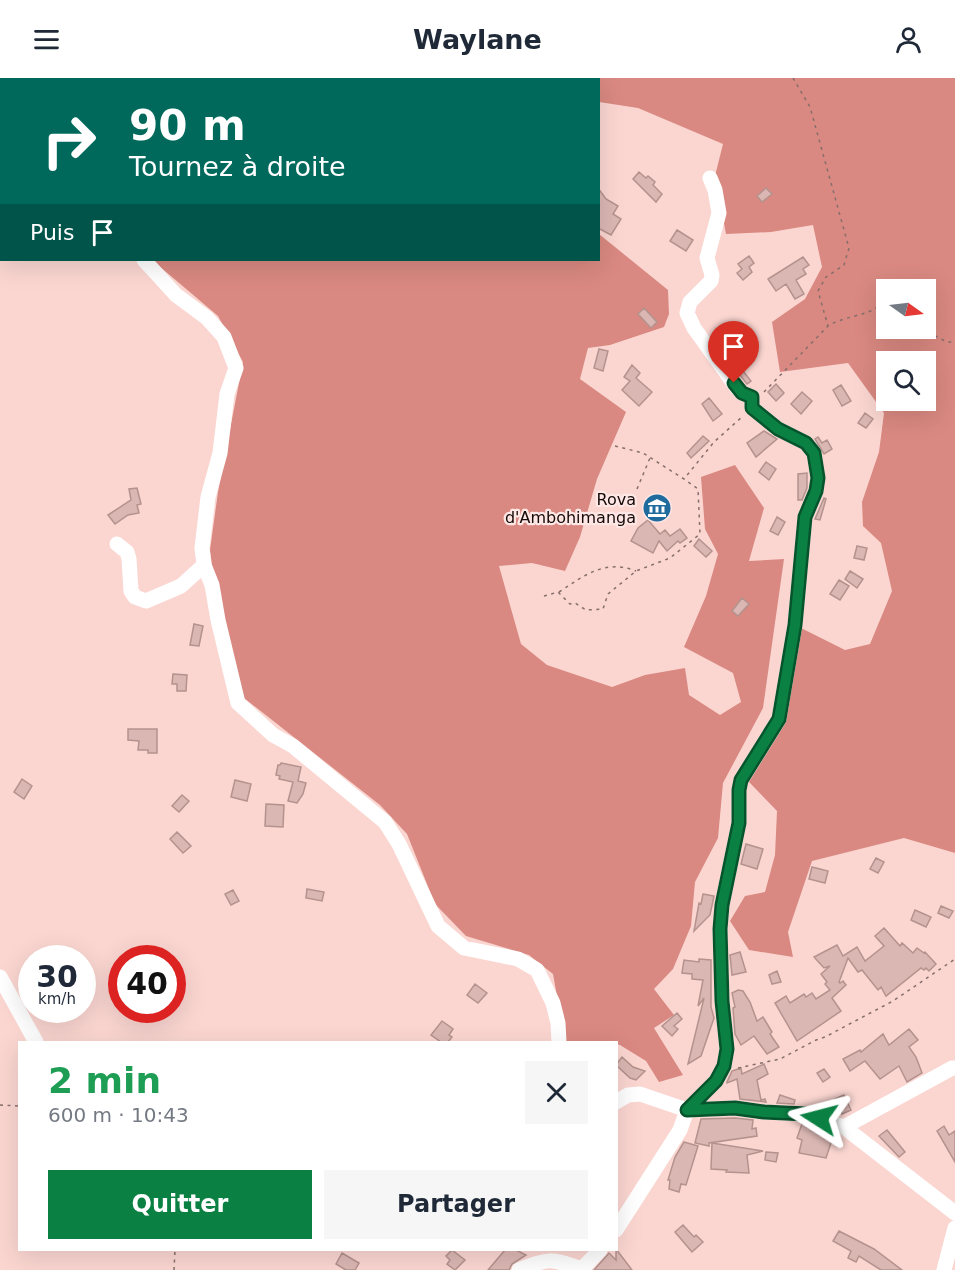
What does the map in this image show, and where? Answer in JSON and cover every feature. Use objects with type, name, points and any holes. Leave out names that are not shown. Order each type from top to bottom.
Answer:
[{"type":"street","points":[[618,1227],[680,1131],[687,1110],[716,1081],[724,1066],[727,1049],[722,1001],[720,929],[722,905],[739,823],[739,790],[741,780],[779,719],[795,625],[805,517],[816,491],[818,478],[814,453],[806,443],[778,429],[737,388],[694,328],[687,313],[690,302],[711,280],[707,258],[719,213],[715,190],[710,178]]},
{"type":"street","points":[[145,261],[176,295],[207,318],[224,337],[236,368],[228,394],[220,453],[207,497],[202,548],[204,565],[212,585],[238,703],[273,735],[293,746],[385,822],[399,844],[438,926],[464,948],[518,959],[537,970],[553,1003],[558,1023],[559,1041]]},
{"type":"street","points":[[117,544],[127,552],[131,591],[135,597],[146,600],[181,586],[204,565]]},
{"type":"street","points":[[0,977],[35,1041]]},
{"type":"street","points":[[844,1127],[955,1068]]},
{"type":"street","points":[[618,1101],[628,1095],[640,1094],[687,1110],[735,1108],[806,1114],[844,1127],[955,1213]]},
{"type":"street","points":[[944,1270],[955,1228]]},
{"type":"street","points":[[519,1270],[542,1260],[582,1269],[599,1251]]},
{"type":"path","points":[[793,78],[810,107],[849,248],[844,265],[826,277],[818,291],[828,326]]},
{"type":"path","points":[[684,479],[714,441],[828,326],[838,320],[876,308]]},
{"type":"path","points":[[936,336],[947,342],[955,342]]},
{"type":"path","points":[[558,592],[570,604],[575,603],[586,610],[603,609],[608,594],[636,571],[670,558],[700,534],[698,489],[643,453],[615,446]]},
{"type":"path","points":[[637,489],[650,458]]},
{"type":"path","points":[[544,596],[558,592],[585,575],[605,566],[624,566],[636,571]]},
{"type":"path","points":[[724,1066],[737,1068],[780,1059],[893,1001],[955,959]]},
{"type":"path","points":[[0,1105],[18,1105]]},
{"type":"path","points":[[174,1270],[175,1251]]},
{"type":"shaded area","points":[[600,78],[955,78],[955,853],[904,838],[812,861],[788,932],[793,957],[749,950],[730,921],[745,896],[765,892],[775,855],[777,811],[749,782],[785,724],[801,628],[845,650],[870,644],[892,591],[881,543],[863,526],[862,502],[879,452],[883,411],[936,411],[936,351],[876,351],[876,402],[848,363],[780,372],[772,322],[805,299],[822,267],[813,225],[771,232],[726,234],[715,176],[723,144],[638,108],[600,102]]},
{"type":"shaded area","points":[[600,235],[668,290],[669,314],[664,327],[610,345],[588,348],[580,379],[626,412],[597,479],[580,537],[565,571],[532,563],[499,566],[521,644],[547,665],[612,687],[645,675],[685,668],[689,695],[720,715],[741,702],[733,673],[684,647],[706,596],[718,554],[705,529],[701,477],[735,465],[764,508],[749,561],[784,559],[763,708],[723,783],[718,838],[695,882],[691,926],[673,969],[654,989],[674,1015],[654,1028],[683,1075],[659,1082],[646,1061],[618,1044],[618,1041],[562,1041],[561,1019],[553,974],[529,955],[466,936],[435,904],[407,834],[380,805],[244,698],[221,631],[210,550],[218,492],[243,362],[218,316],[153,261],[600,261]]},
{"type":"building","points":[[639,172],[655,182],[653,185],[662,194],[656,202],[633,179]]},
{"type":"building","points":[[766,188],[772,194],[762,202],[757,196]]},
{"type":"building","points":[[600,191],[606,199],[618,206],[613,214],[621,219],[611,235],[600,229]]},
{"type":"building","points":[[677,230],[693,240],[686,251],[670,241]]},
{"type":"building","points":[[749,256],[754,263],[749,267],[752,272],[743,280],[737,273],[742,269],[738,264]]},
{"type":"building","points":[[803,257],[809,265],[803,269],[806,274],[796,280],[804,294],[795,299],[786,284],[776,291],[768,279]]},
{"type":"building","points":[[644,308],[657,322],[651,328],[638,314]]},
{"type":"building","points":[[730,325],[741,339],[733,346],[722,333]]},
{"type":"building","points":[[599,349],[608,351],[603,371],[594,368]]},
{"type":"building","points":[[736,362],[751,381],[747,384],[732,365]]},
{"type":"building","points":[[632,365],[640,373],[636,378],[652,392],[639,406],[622,390],[630,381],[624,377]]},
{"type":"building","points":[[776,384],[784,393],[776,401],[768,392]]},
{"type":"building","points":[[841,385],[851,401],[842,406],[833,390]]},
{"type":"building","points":[[802,392],[812,401],[801,414],[791,404]]},
{"type":"building","points":[[709,398],[722,414],[713,421],[702,404]]},
{"type":"building","points":[[865,413],[873,419],[866,428],[858,423]]},
{"type":"building","points":[[764,431],[777,439],[756,457],[747,443]]},
{"type":"building","points":[[703,436],[709,441],[691,458],[687,453]]},
{"type":"building","points":[[818,437],[822,443],[827,440],[832,449],[824,454],[815,439]]},
{"type":"building","points":[[766,462],[776,469],[769,480],[759,472]]},
{"type":"building","points":[[807,473],[807,488],[802,500],[798,500],[798,474]]},
{"type":"building","points":[[137,488],[141,504],[137,505],[139,513],[128,515],[115,524],[108,515],[131,500],[129,489]]},
{"type":"building","points":[[824,498],[826,499],[820,520],[815,519]]},
{"type":"building","points":[[777,517],[785,522],[778,535],[770,531]]},
{"type":"building","points":[[648,520],[660,534],[665,530],[670,536],[680,529],[687,538],[680,543],[678,541],[667,551],[659,541],[653,553],[631,541],[638,528]]},
{"type":"building","points":[[699,539],[712,551],[706,557],[694,546]]},
{"type":"building","points":[[857,546],[867,548],[864,560],[854,558]]},
{"type":"building","points":[[850,571],[863,579],[857,588],[845,579]]},
{"type":"building","points":[[839,580],[849,586],[840,600],[830,594]]},
{"type":"building","points":[[742,598],[749,604],[738,616],[732,611]]},
{"type":"building","points":[[194,624],[203,626],[199,646],[190,645]]},
{"type":"building","points":[[173,674],[187,675],[186,691],[177,691],[177,684],[172,684]]},
{"type":"building","points":[[128,729],[157,729],[157,753],[138,750],[139,741],[128,740]]},
{"type":"building","points":[[281,763],[301,767],[298,781],[306,783],[297,803],[288,801],[293,782],[279,779],[280,776],[276,775],[278,765]]},
{"type":"building","points":[[22,779],[32,786],[24,799],[14,792]]},
{"type":"building","points":[[235,780],[251,784],[247,801],[231,797]]},
{"type":"building","points":[[182,795],[189,801],[179,812],[172,806]]},
{"type":"building","points":[[266,804],[284,805],[283,827],[265,826]]},
{"type":"building","points":[[177,832],[191,846],[183,853],[170,839]]},
{"type":"building","points":[[746,844],[763,849],[757,869],[741,864]]},
{"type":"building","points":[[876,858],[884,862],[878,873],[870,869]]},
{"type":"building","points":[[812,867],[828,871],[825,883],[809,879]]},
{"type":"building","points":[[307,889],[324,892],[322,901],[306,898]]},
{"type":"building","points":[[233,890],[239,901],[231,905],[225,894]]},
{"type":"building","points":[[703,894],[714,896],[710,915],[694,931],[699,903],[701,904]]},
{"type":"building","points":[[941,906],[953,911],[949,918],[938,913]]},
{"type":"building","points":[[915,910],[931,917],[926,927],[911,920]]},
{"type":"building","points":[[884,928],[900,946],[902,943],[913,953],[917,948],[925,952],[936,964],[929,971],[921,968],[886,996],[881,987],[878,990],[862,970],[858,972],[848,958],[839,982],[843,981],[846,985],[832,998],[841,1011],[797,1041],[775,1003],[786,996],[790,1003],[804,994],[806,997],[812,993],[816,999],[830,990],[821,974],[830,966],[824,968],[814,957],[837,945],[843,956],[857,947],[865,961],[884,946],[875,936]]},
{"type":"building","points":[[740,952],[746,972],[732,975],[730,955]]},
{"type":"building","points":[[699,959],[711,960],[711,1007],[714,1018],[701,1056],[688,1064],[704,998],[698,1006],[703,980],[692,979],[692,974],[682,973],[684,960],[699,962]]},
{"type":"building","points":[[777,971],[781,982],[772,984],[769,975]]},
{"type":"building","points":[[475,984],[487,993],[478,1003],[467,995]]},
{"type":"building","points":[[738,990],[743,991],[750,1002],[757,1021],[763,1017],[772,1032],[770,1034],[779,1047],[767,1054],[754,1036],[741,1045],[735,1034],[733,1008],[735,1007],[732,993]]},
{"type":"building","points":[[677,1013],[682,1019],[674,1026],[678,1029],[672,1036],[662,1026]]},
{"type":"building","points":[[442,1021],[453,1029],[449,1041],[440,1041],[431,1035]]},
{"type":"building","points":[[909,1029],[918,1040],[909,1047],[922,1073],[907,1082],[899,1066],[880,1079],[865,1061],[850,1071],[843,1059],[860,1050],[861,1052],[883,1034],[889,1045]]},
{"type":"building","points":[[622,1057],[633,1067],[645,1071],[636,1080],[630,1078],[618,1067]]},
{"type":"building","points":[[764,1064],[768,1074],[757,1080],[761,1100],[765,1099],[766,1102],[740,1099],[737,1079],[727,1083],[732,1071],[741,1068],[742,1074]]},
{"type":"building","points":[[824,1069],[830,1077],[823,1082],[817,1073]]},
{"type":"building","points":[[780,1095],[795,1100],[794,1104],[777,1103]]},
{"type":"building","points":[[844,1095],[851,1110],[842,1114],[835,1099]]},
{"type":"building","points":[[701,1119],[753,1120],[752,1129],[756,1128],[757,1136],[709,1143],[709,1146],[695,1143]]},
{"type":"building","points":[[802,1124],[834,1134],[826,1158],[799,1153],[802,1140],[797,1138]]},
{"type":"building","points":[[944,1126],[949,1135],[955,1131],[955,1162],[937,1131]]},
{"type":"building","points":[[887,1130],[905,1152],[899,1157],[879,1136]]},
{"type":"building","points":[[684,1142],[698,1146],[686,1185],[681,1184],[679,1192],[669,1189],[670,1180],[668,1180],[675,1157]]},
{"type":"building","points":[[712,1143],[763,1151],[747,1155],[749,1173],[726,1172],[727,1170],[711,1169]]},
{"type":"building","points":[[766,1152],[778,1153],[776,1162],[765,1160]]},
{"type":"building","points":[[683,1225],[694,1237],[696,1235],[703,1242],[692,1252],[675,1232]]},
{"type":"building","points":[[839,1231],[874,1249],[902,1270],[881,1270],[859,1256],[856,1262],[848,1258],[851,1251],[833,1241]]},
{"type":"building","points":[[453,1251],[465,1260],[455,1270],[447,1264],[450,1260],[446,1256]]},
{"type":"building","points":[[504,1251],[518,1251],[526,1255],[512,1264],[509,1270],[488,1270]]},
{"type":"building","points":[[618,1251],[632,1270],[594,1270],[609,1253],[616,1260]]},
{"type":"building","points":[[342,1253],[359,1263],[355,1270],[346,1270],[336,1264]]},
{"type":"place","name":"Rova d'Ambohimanga","points":[[657,508]]},
{"type":"route","points":[[734,383],[742,393],[752,397],[752,408],[778,429],[806,443],[814,453],[818,478],[816,491],[805,517],[795,625],[779,719],[741,780],[739,790],[739,823],[722,905],[720,929],[722,1001],[727,1049],[724,1066],[716,1081],[687,1110],[735,1108],[806,1114],[819,1118]]}]
